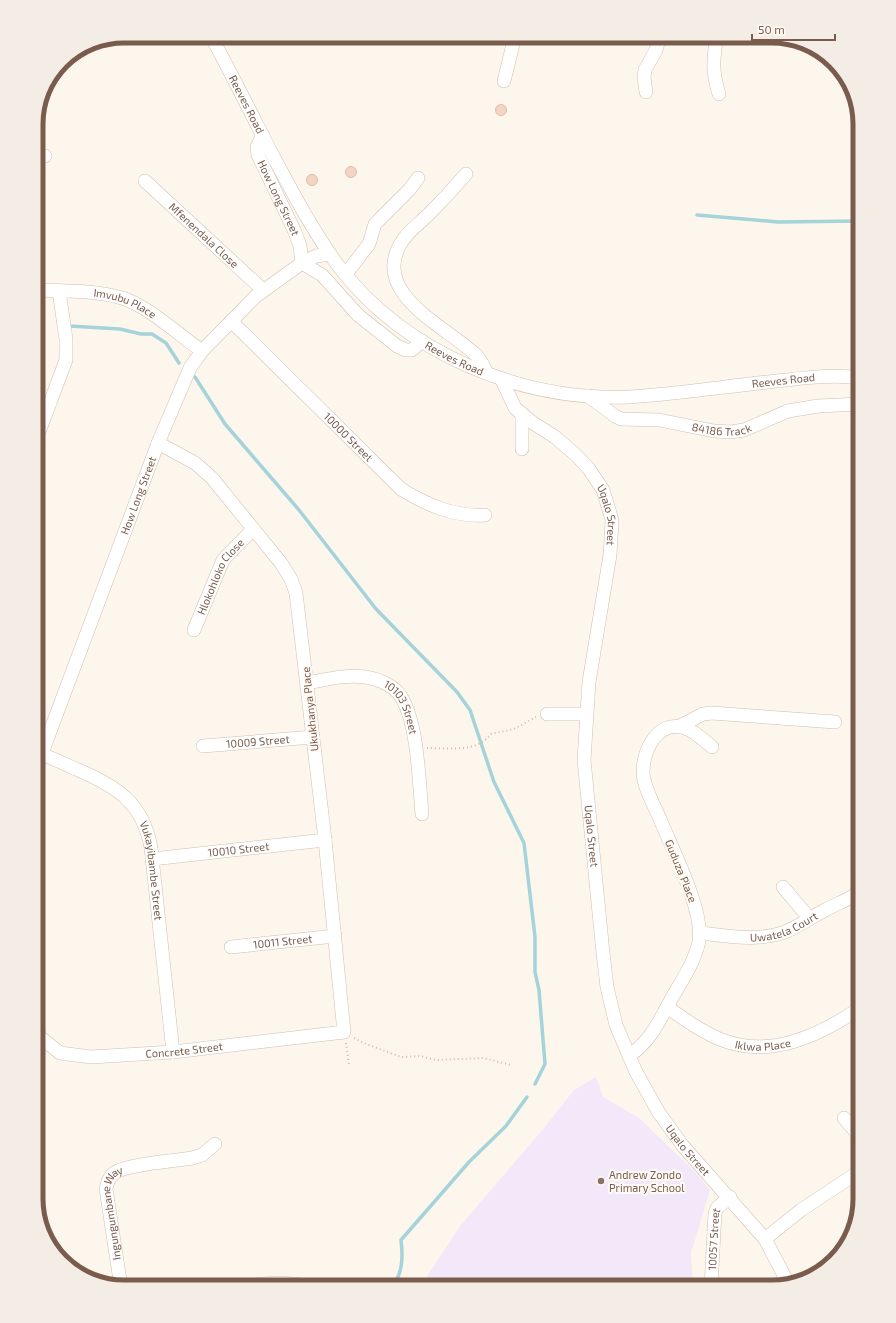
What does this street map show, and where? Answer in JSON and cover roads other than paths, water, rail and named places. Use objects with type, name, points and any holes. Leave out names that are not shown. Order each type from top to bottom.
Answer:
[{"type":"street","name":"Reeves Road","points":[[215,43],[309,222],[330,254],[373,303],[422,341],[452,358],[502,380],[549,391],[588,396],[629,396],[805,378],[853,378]]},
{"type":"street","points":[[504,81],[513,43]]},
{"type":"street","points":[[646,92],[644,77],[645,70],[656,50],[658,43]]},
{"type":"street","points":[[716,43],[713,65],[714,78],[719,94]]},
{"type":"street","name":"How Long Street","points":[[262,135],[257,147],[258,155],[295,232],[300,246],[302,263]]},
{"type":"street","points":[[466,174],[448,195],[402,242],[396,254],[394,270],[403,293],[421,313],[475,354],[487,373]]},
{"type":"street","points":[[346,274],[369,244],[375,224],[410,189],[418,178]]},
{"type":"street","name":"Mfenendala Close","points":[[145,181],[263,290]]},
{"type":"street","name":"How Long Street","points":[[43,743],[158,443],[186,375],[202,351],[263,290],[302,263],[316,256],[330,254]]},
{"type":"street","points":[[302,263],[322,275],[358,315],[397,346],[406,350],[412,350],[422,341]]},
{"type":"street","name":"Imvubu Place","points":[[43,290],[108,294],[124,299],[141,307],[202,351]]},
{"type":"street","points":[[43,422],[66,360],[66,339],[60,291]]},
{"type":"street","name":"10000 Street","points":[[231,321],[401,489],[445,511],[460,515],[486,515]]},
{"type":"street","name":"Uqalo Street","points":[[502,380],[512,404],[522,414],[555,437],[576,455],[589,469],[603,490],[612,520],[610,555],[589,682],[584,742],[585,780],[602,953],[607,987],[616,1025],[636,1072],[669,1127],[765,1239],[786,1278]]},
{"type":"street","name":"84186 Track","points":[[588,396],[620,419],[659,420],[723,432],[744,430],[788,411],[818,406],[853,404]]},
{"type":"street","points":[[522,414],[522,449]]},
{"type":"street","name":"Ukukhanya Place","points":[[158,443],[195,463],[205,471],[224,492],[286,571],[296,593],[325,840],[344,1032]]},
{"type":"street","name":"Hlokohloko Close","points":[[194,630],[223,560],[253,529]]},
{"type":"street","name":"10103 Street","points":[[307,683],[363,676],[372,678],[390,686],[397,692],[404,704],[410,722],[422,814]]},
{"type":"street","name":"Guduza Place","points":[[629,1056],[648,1040],[691,964],[700,933],[697,910],[643,775],[645,757],[652,739],[667,728],[678,726],[703,714],[712,713],[835,722]]},
{"type":"street","points":[[547,714],[586,714]]},
{"type":"street","points":[[678,726],[694,733],[712,747]]},
{"type":"street","name":"10009 Street","points":[[203,746],[261,740],[313,737]]},
{"type":"street","name":"Vukayibambe Street","points":[[43,755],[106,782],[125,795],[133,804],[149,835],[173,1052]]},
{"type":"street","name":"10010 Street","points":[[152,859],[325,840]]},
{"type":"street","points":[[783,887],[810,918]]},
{"type":"street","name":"Uwatela Court","points":[[700,933],[758,938],[786,932],[853,896]]},
{"type":"street","name":"10011 Street","points":[[231,947],[335,936]]},
{"type":"street","name":"Iklwa Place","points":[[666,1007],[722,1040],[734,1044],[758,1047],[803,1040],[820,1032],[853,1012]]},
{"type":"street","name":"Concrete Street","points":[[43,1039],[56,1050],[64,1054],[111,1056],[173,1052],[344,1032]]},
{"type":"street","points":[[844,1118],[853,1129]]},
{"type":"street","name":"Ingungumbane Way","points":[[120,1280],[106,1189],[109,1179],[113,1174],[127,1168],[192,1158],[202,1154],[215,1144]]},
{"type":"street","points":[[765,1239],[801,1210],[853,1176]]},
{"type":"street","name":"10057 Street","points":[[711,1280],[713,1223],[717,1208],[730,1197]]},
{"type":"waterway","points":[[697,215],[778,222],[853,221]]},
{"type":"waterway","points":[[69,326],[120,329],[141,334],[152,334],[166,343],[179,363]]},
{"type":"waterway","points":[[195,377],[225,424],[299,510],[376,609],[457,692],[470,710],[494,782],[524,843],[535,937],[535,972],[539,990],[545,1064],[535,1084]]},
{"type":"waterway","points":[[397,1280],[401,1265],[401,1240],[469,1162],[506,1126],[527,1097]]},
{"type":"place","name":"Andrew Zondo Primary School","points":[[601,1181]]}]
